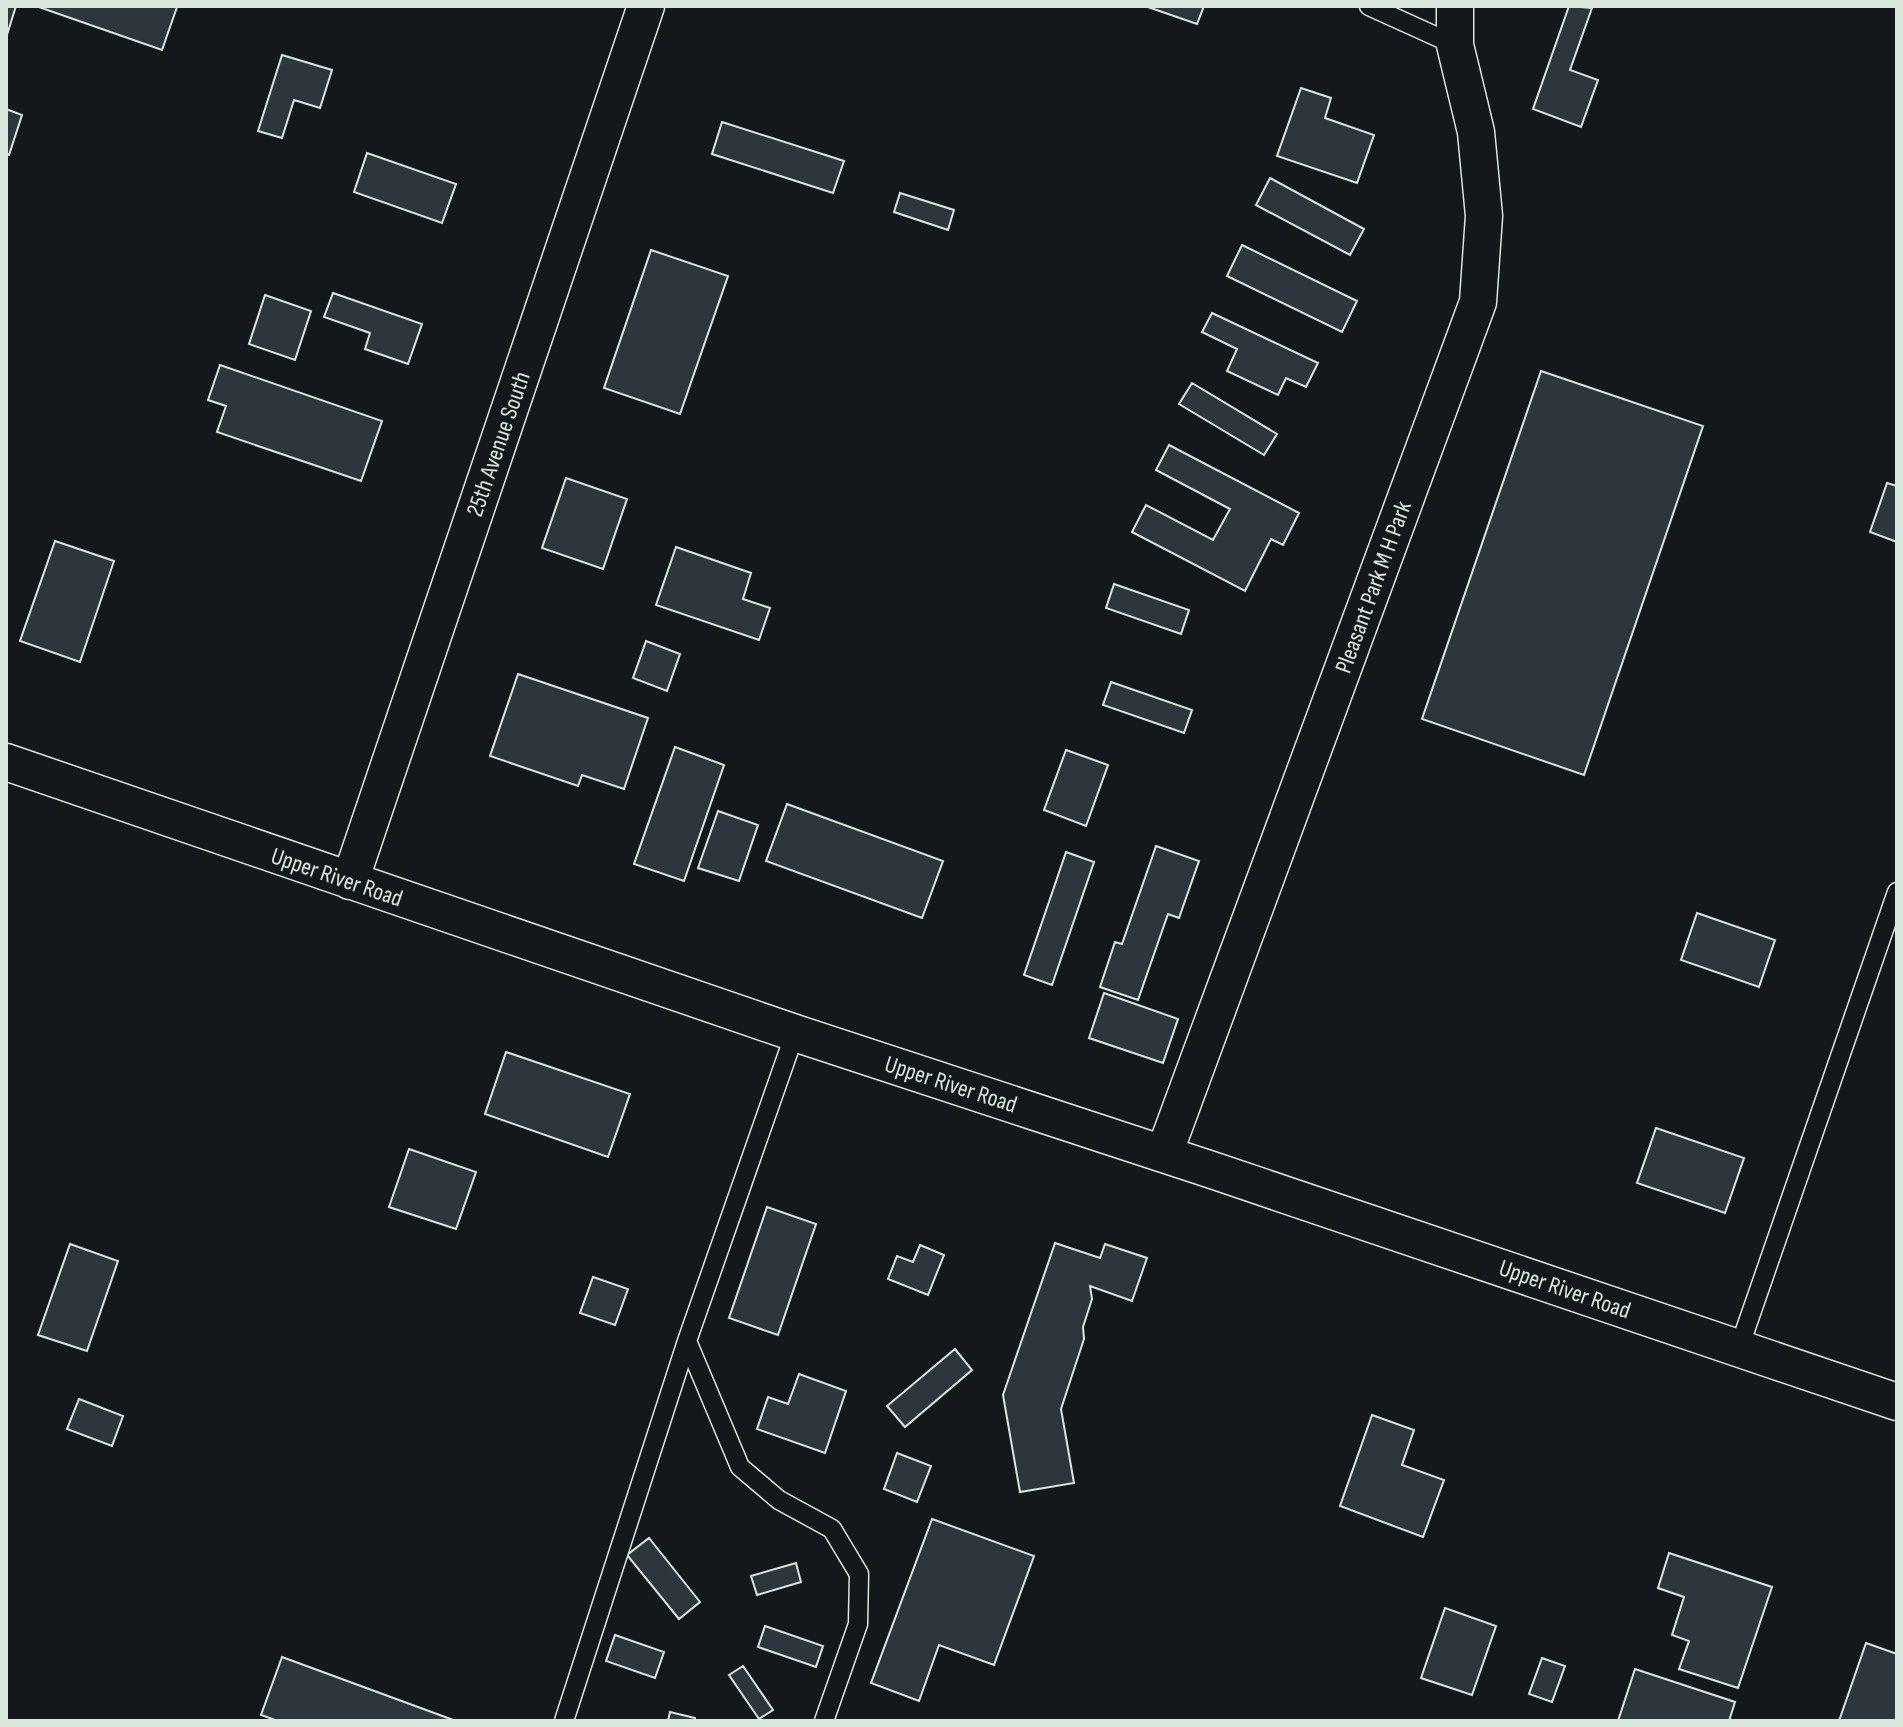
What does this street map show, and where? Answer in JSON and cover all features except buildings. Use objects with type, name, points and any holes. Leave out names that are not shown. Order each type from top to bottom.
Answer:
[{"type":"street","name":"25th Avenue South","points":[[350,881],[646,6]]},
{"type":"street","name":"Pleasant Park M H Park","points":[[1164,1154],[1478,302],[1483,202],[1476,132],[1455,45],[1455,6]]},
{"type":"street","name":"Upper River Road","points":[[6,762],[795,1033],[1164,1154],[1897,1402]]},
{"type":"lane","points":[[1369,6],[1455,45]]},
{"type":"lane","points":[[1739,1348],[1897,892]]},
{"type":"lane","points":[[564,1721],[687,1341],[795,1033]]},
{"type":"lane","points":[[687,1341],[740,1467],[779,1500],[832,1529],[859,1574],[858,1624],[824,1721]]}]
